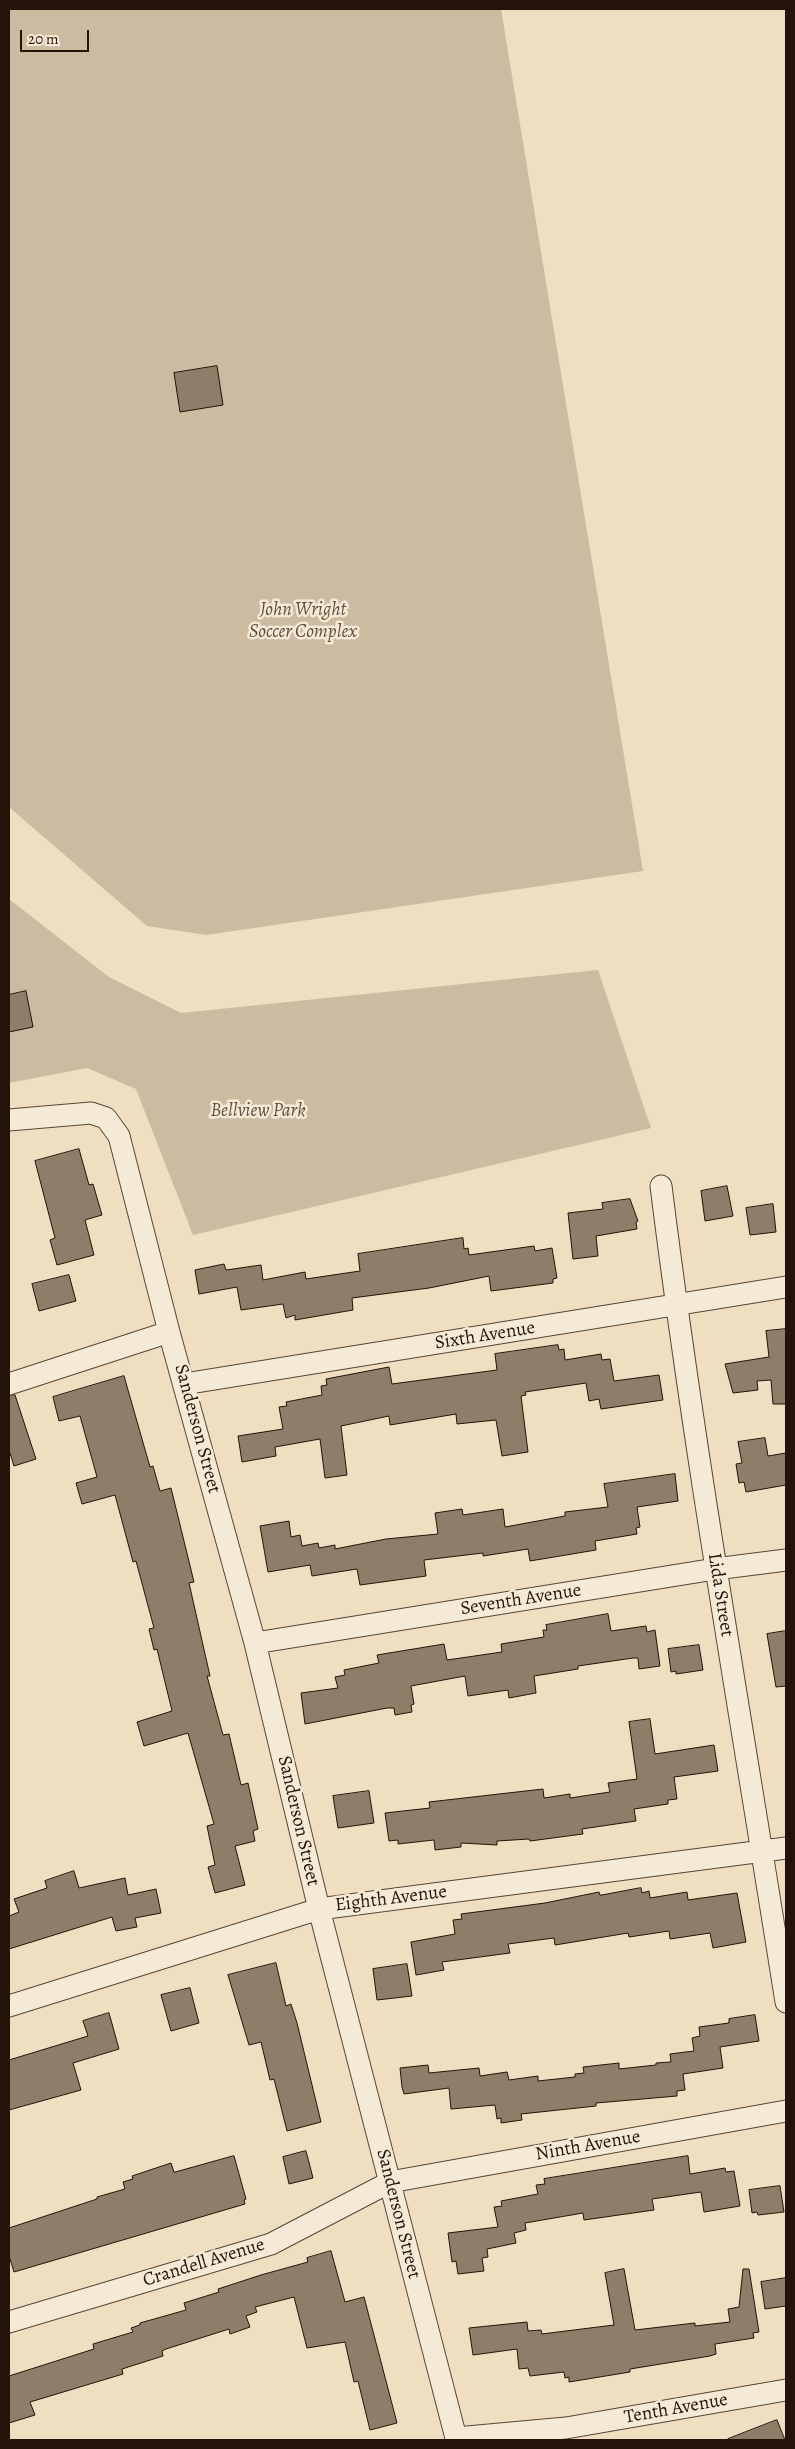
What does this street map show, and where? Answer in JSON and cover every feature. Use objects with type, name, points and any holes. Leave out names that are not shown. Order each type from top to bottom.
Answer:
[{"type":"street","name":"Sanderson Street","points":[[9,1120],[91,1113],[106,1118],[119,1136],[170,1332],[255,1642],[319,1909],[456,2438],[569,2434]]},
{"type":"street","name":"Lida Street","points":[[661,1186],[676,1305],[715,1569],[786,2002]]},
{"type":"street","name":"Sixth Avenue","points":[[184,1384],[786,1287]]},
{"type":"street","points":[[9,1384],[170,1332]]},
{"type":"street","name":"Seventh Avenue","points":[[255,1642],[715,1569],[786,1560]]},
{"type":"street","name":"Eighth Avenue","points":[[9,2006],[319,1909],[786,1848]]},
{"type":"street","name":"Ninth Avenue","points":[[390,2182],[786,2111]]},
{"type":"street","name":"Crandell Avenue","points":[[9,2322],[271,2244],[390,2182]]},
{"type":"street","name":"Tenth Avenue","points":[[569,2434],[786,2390]]},
{"type":"green space","name":"John Wright Soccer Complex","points":[[9,9],[501,9],[643,871],[206,935],[147,926],[9,807]]},
{"type":"green space","name":"Bellview Park","points":[[9,899],[109,977],[181,1013],[598,970],[651,1128],[193,1235],[136,1089],[87,1068],[9,1083]]},
{"type":"building","points":[[217,366],[223,405],[180,412],[174,373]]},
{"type":"building","points":[[26,991],[33,1027],[9,1032],[9,995]]},
{"type":"building","points":[[79,1149],[89,1185],[93,1184],[102,1215],[85,1220],[94,1255],[57,1265],[50,1240],[55,1238],[35,1161]]},
{"type":"building","points":[[727,1186],[733,1216],[705,1221],[701,1191]]},
{"type":"building","points":[[630,1199],[638,1221],[636,1222],[637,1229],[596,1236],[598,1256],[573,1259],[568,1213],[603,1209],[602,1203]]},
{"type":"building","points":[[773,1204],[776,1232],[750,1235],[746,1208]]},
{"type":"building","points":[[463,1238],[464,1249],[468,1248],[469,1255],[534,1246],[535,1251],[552,1248],[557,1278],[553,1279],[553,1283],[491,1291],[489,1276],[429,1288],[352,1298],[353,1310],[295,1320],[295,1315],[286,1318],[283,1304],[241,1310],[237,1287],[199,1294],[195,1270],[224,1264],[226,1270],[261,1265],[263,1280],[305,1272],[306,1279],[360,1271],[358,1254]]},
{"type":"building","points":[[69,1275],[76,1301],[39,1311],[32,1284]]},
{"type":"building","points":[[786,1329],[786,1404],[773,1404],[771,1380],[757,1381],[758,1390],[733,1393],[725,1364],[769,1357],[766,1331]]},
{"type":"building","points":[[558,1345],[559,1350],[564,1349],[565,1360],[601,1354],[602,1360],[610,1359],[614,1381],[659,1375],[663,1400],[601,1409],[599,1399],[589,1401],[586,1383],[525,1392],[526,1395],[521,1396],[528,1452],[502,1456],[496,1420],[457,1424],[456,1414],[390,1425],[389,1416],[341,1426],[347,1475],[325,1478],[320,1439],[275,1447],[276,1456],[242,1462],[238,1436],[283,1429],[279,1407],[287,1406],[286,1402],[322,1395],[321,1386],[327,1385],[326,1379],[389,1367],[392,1384],[497,1370],[495,1354]]},
{"type":"building","points":[[124,1376],[150,1467],[153,1466],[160,1491],[171,1488],[194,1582],[189,1583],[210,1676],[207,1676],[223,1735],[229,1734],[241,1785],[248,1783],[258,1829],[253,1831],[255,1841],[235,1846],[245,1885],[215,1893],[208,1867],[215,1865],[207,1826],[214,1824],[188,1733],[144,1746],[137,1722],[172,1711],[157,1649],[154,1650],[149,1629],[154,1628],[136,1561],[133,1562],[115,1495],[82,1504],[76,1483],[97,1477],[80,1416],[59,1421],[53,1397]]},
{"type":"building","points":[[15,1395],[36,1459],[14,1466],[9,1450],[9,1396]]},
{"type":"building","points":[[765,1438],[768,1456],[786,1453],[786,1485],[746,1492],[744,1482],[739,1483],[736,1464],[742,1463],[738,1442]]},
{"type":"building","points":[[675,1474],[678,1501],[637,1507],[640,1527],[636,1528],[637,1534],[595,1541],[596,1550],[530,1561],[528,1549],[483,1556],[483,1553],[424,1560],[426,1576],[360,1585],[357,1569],[312,1576],[310,1565],[268,1572],[260,1526],[289,1521],[291,1537],[300,1535],[302,1546],[318,1543],[319,1548],[335,1545],[335,1549],[386,1539],[438,1534],[435,1513],[462,1509],[463,1515],[503,1509],[505,1527],[565,1516],[565,1512],[608,1507],[604,1484]]},
{"type":"building","points":[[608,1614],[611,1631],[646,1626],[647,1632],[655,1630],[660,1666],[639,1669],[638,1658],[633,1658],[578,1666],[578,1669],[534,1676],[536,1693],[509,1698],[508,1690],[468,1696],[465,1676],[411,1686],[414,1704],[411,1705],[412,1712],[395,1715],[394,1708],[387,1708],[305,1724],[301,1693],[338,1688],[335,1677],[345,1675],[344,1670],[379,1663],[377,1655],[444,1644],[447,1660],[502,1652],[501,1644],[544,1637],[543,1630],[547,1630],[546,1625]]},
{"type":"building","points":[[786,1631],[786,1686],[776,1687],[767,1634]]},
{"type":"building","points":[[699,1645],[703,1670],[676,1674],[676,1671],[671,1672],[668,1649]]},
{"type":"building","points":[[650,1719],[655,1754],[714,1745],[718,1771],[674,1777],[677,1799],[668,1800],[668,1804],[634,1809],[636,1821],[582,1829],[583,1834],[530,1841],[529,1839],[497,1841],[497,1845],[461,1843],[461,1847],[435,1850],[434,1840],[398,1844],[398,1840],[389,1841],[385,1813],[430,1808],[429,1802],[543,1789],[544,1798],[570,1794],[570,1798],[610,1792],[608,1783],[637,1779],[629,1722]]},
{"type":"building","points":[[369,1791],[374,1823],[338,1828],[333,1796]]},
{"type":"building","points":[[74,1871],[79,1888],[125,1878],[128,1895],[156,1889],[161,1913],[135,1918],[137,1927],[116,1931],[112,1917],[9,1949],[9,1916],[19,1912],[14,1899],[47,1888],[45,1881]]},
{"type":"building","points":[[641,1888],[642,1893],[649,1891],[650,1898],[687,1892],[688,1900],[737,1893],[746,1942],[713,1948],[710,1933],[670,1939],[669,1931],[629,1937],[628,1933],[555,1945],[554,1938],[508,1944],[510,1953],[442,1962],[444,1970],[416,1975],[411,1942],[455,1934],[453,1920],[462,1919],[461,1914],[545,1903],[599,1892],[600,1895]]},
{"type":"building","points":[[276,1963],[286,2006],[291,2004],[297,2023],[321,2122],[287,2131],[274,2079],[270,2080],[261,2042],[249,2045],[228,1975]]},
{"type":"building","points":[[407,1964],[412,1996],[377,2000],[373,1969]]},
{"type":"building","points":[[190,1988],[199,2023],[171,2031],[161,1995]]},
{"type":"building","points":[[109,2013],[119,2049],[73,2063],[81,2090],[9,2110],[9,2060],[88,2036],[83,2021]]},
{"type":"building","points":[[755,2015],[759,2041],[720,2047],[723,2068],[683,2074],[685,2090],[677,2091],[677,2096],[596,2103],[596,2106],[521,2114],[522,2120],[501,2123],[501,2118],[497,2119],[495,2105],[451,2109],[449,2088],[404,2094],[402,2087],[400,2068],[428,2065],[429,2073],[479,2068],[480,2076],[507,2072],[509,2080],[538,2076],[538,2081],[575,2077],[575,2074],[584,2073],[583,2067],[619,2063],[619,2069],[671,2062],[670,2054],[694,2051],[692,2038],[700,2036],[699,2027],[729,2023],[729,2019]]},
{"type":"building","points":[[306,2151],[313,2178],[289,2184],[283,2157]]},
{"type":"building","points":[[234,2156],[246,2199],[244,2200],[245,2204],[14,2272],[9,2256],[9,2228],[125,2189],[123,2182],[133,2179],[132,2176],[171,2163],[174,2172]]},
{"type":"building","points":[[688,2156],[690,2174],[725,2168],[726,2172],[734,2171],[740,2206],[704,2212],[701,2192],[652,2199],[654,2210],[584,2220],[583,2213],[525,2223],[526,2230],[514,2233],[516,2243],[487,2249],[488,2257],[482,2258],[484,2271],[458,2274],[456,2261],[452,2262],[448,2233],[498,2227],[494,2207],[502,2206],[501,2201],[538,2194],[536,2185],[545,2184],[544,2179]]},
{"type":"building","points":[[780,2186],[784,2212],[758,2215],[757,2212],[752,2213],[749,2190]]},
{"type":"building","points":[[331,2251],[345,2302],[364,2297],[397,2423],[370,2430],[358,2381],[354,2382],[345,2342],[307,2348],[294,2297],[255,2307],[257,2312],[246,2316],[250,2327],[230,2334],[229,2329],[166,2349],[162,2351],[163,2356],[122,2369],[123,2374],[30,2402],[35,2415],[9,2423],[9,2376],[94,2349],[93,2344],[133,2332],[131,2328],[140,2325],[140,2323],[186,2310],[184,2303],[219,2292],[218,2289],[308,2262],[307,2258]]},
{"type":"building","points":[[624,2269],[635,2330],[695,2323],[695,2326],[730,2322],[728,2309],[739,2307],[743,2269],[749,2269],[759,2332],[753,2333],[754,2338],[715,2344],[716,2354],[710,2356],[630,2369],[630,2372],[569,2382],[569,2377],[565,2378],[564,2372],[530,2376],[528,2368],[519,2369],[517,2349],[473,2355],[469,2328],[527,2322],[528,2331],[541,2330],[542,2334],[614,2325],[605,2273]]},
{"type":"building","points":[[786,2278],[786,2306],[765,2309],[761,2282]]},
{"type":"building","points":[[777,2420],[785,2440],[728,2440],[728,2439]]}]
